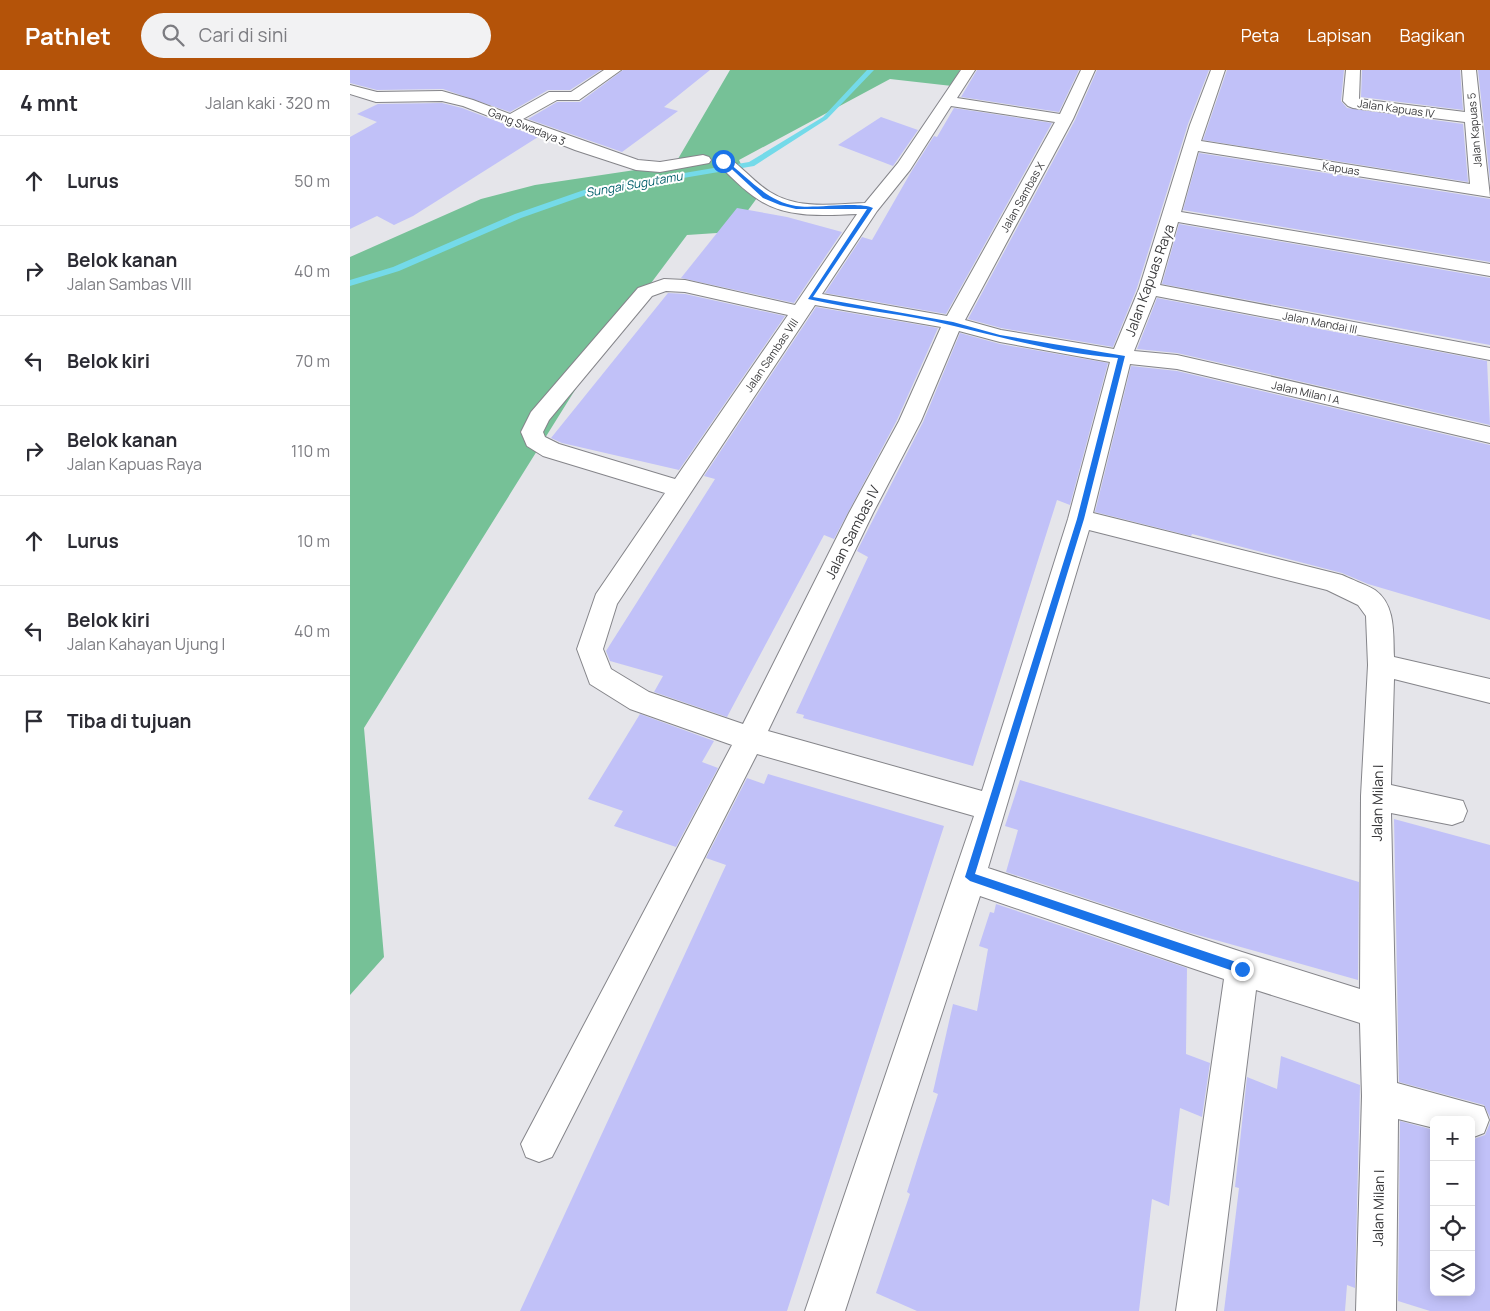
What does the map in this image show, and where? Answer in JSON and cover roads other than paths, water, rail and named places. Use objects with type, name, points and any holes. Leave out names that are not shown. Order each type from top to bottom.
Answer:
[{"type":"street","points":[[510,120],[554,95],[574,97],[614,70]]},
{"type":"street","name":"Jalan Sambas VIII","points":[[750,740],[640,701],[600,676],[590,649],[605,601],[870,208],[904,166],[968,70]]},
{"type":"street","name":"Jalan Sambas X","points":[[953,324],[1065,118],[1088,70]]},
{"type":"street","name":"Jalan Kapuas Raya","points":[[825,1311],[970,877],[1080,519],[1122,356],[1149,289],[1218,70]]},
{"type":"street","name":"Jalan Kapuas IV","points":[[1353,70],[1351,101],[1353,103],[1473,118]]},
{"type":"street","name":"Jalan Kapuas 5","points":[[1469,70],[1473,118],[1484,191]]},
{"type":"street","name":"Gang Swadaya 3","points":[[350,89],[376,97],[442,96],[468,102],[581,147],[636,165],[660,167],[703,160]]},
{"type":"street","points":[[946,101],[1065,118]]},
{"type":"street","name":"Kapuas","points":[[1193,145],[1484,191]]},
{"type":"street","points":[[723,161],[743,175],[765,197],[789,206],[870,208]]},
{"type":"street","points":[[1172,216],[1490,270]]},
{"type":"street","name":"Jalan Milan I A","points":[[680,489],[551,450],[535,441],[532,432],[539,417],[645,292],[664,285],[685,286],[805,305],[953,324],[1000,336],[1096,354],[1177,362],[1490,435]]},
{"type":"street","name":"Jalan Mandai III","points":[[1149,289],[1490,354]]},
{"type":"street","name":"Jalan Sambas IV","points":[[538,1144],[750,740],[861,513],[910,420],[953,324]]},
{"type":"street","name":"Jalan Milan I","points":[[1080,519],[1334,582],[1367,598],[1380,614],[1382,664],[1376,796],[1376,1011],[1380,1096],[1376,1311]]},
{"type":"street","points":[[1382,664],[1490,691]]},
{"type":"street","points":[[750,740],[990,807]]},
{"type":"street","points":[[1376,796],[1452,812]]},
{"type":"street","points":[[970,877],[1242,969],[1376,1011]]},
{"type":"street","points":[[1196,1311],[1242,969]]},
{"type":"street","points":[[1380,1096],[1456,1116]]},
{"type":"street","points":[[1475,1121],[1490,1125]]},
{"type":"waterway","name":"Sungai Sugutamu","points":[[350,283],[396,269],[518,216],[587,192],[751,164],[825,118],[871,70]]}]
